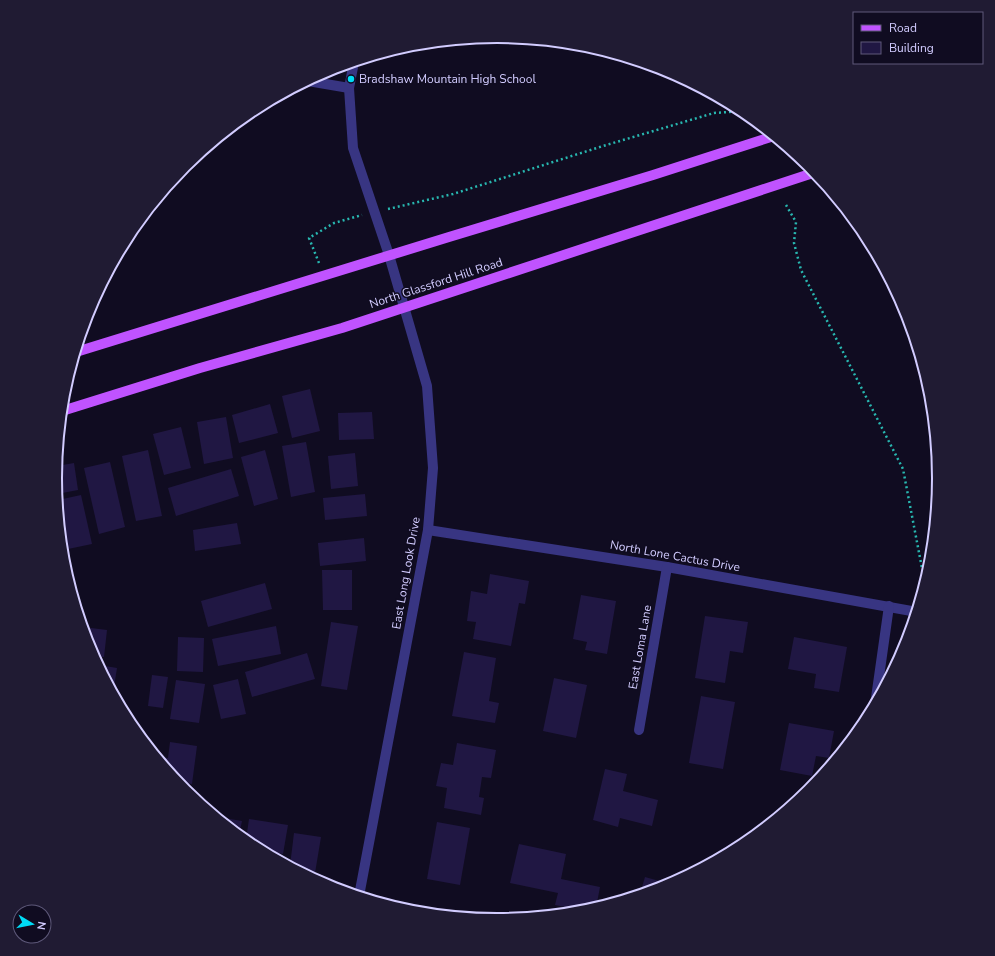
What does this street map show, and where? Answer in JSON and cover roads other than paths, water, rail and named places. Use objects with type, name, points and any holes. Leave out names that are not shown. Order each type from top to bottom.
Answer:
[{"type":"main road","points":[[82,350],[653,175],[768,138]]},
{"type":"main road","name":"North Glassford Hill Road","points":[[68,409],[200,368],[332,331],[809,174]]},
{"type":"street","name":"East Long Look Drive","points":[[353,68],[349,88],[353,148],[389,255],[426,386],[433,468],[428,530],[360,891]]},
{"type":"street","points":[[318,82],[349,88]]},
{"type":"street","name":"North Lone Cactus Drive","points":[[428,530],[667,568],[911,611]]},
{"type":"street","name":"East Loma Lane","points":[[639,730],[667,568]]},
{"type":"street","points":[[877,690],[889,606]]},
{"type":"place","name":"Bradshaw Mountain High School","points":[[351,79]]}]
